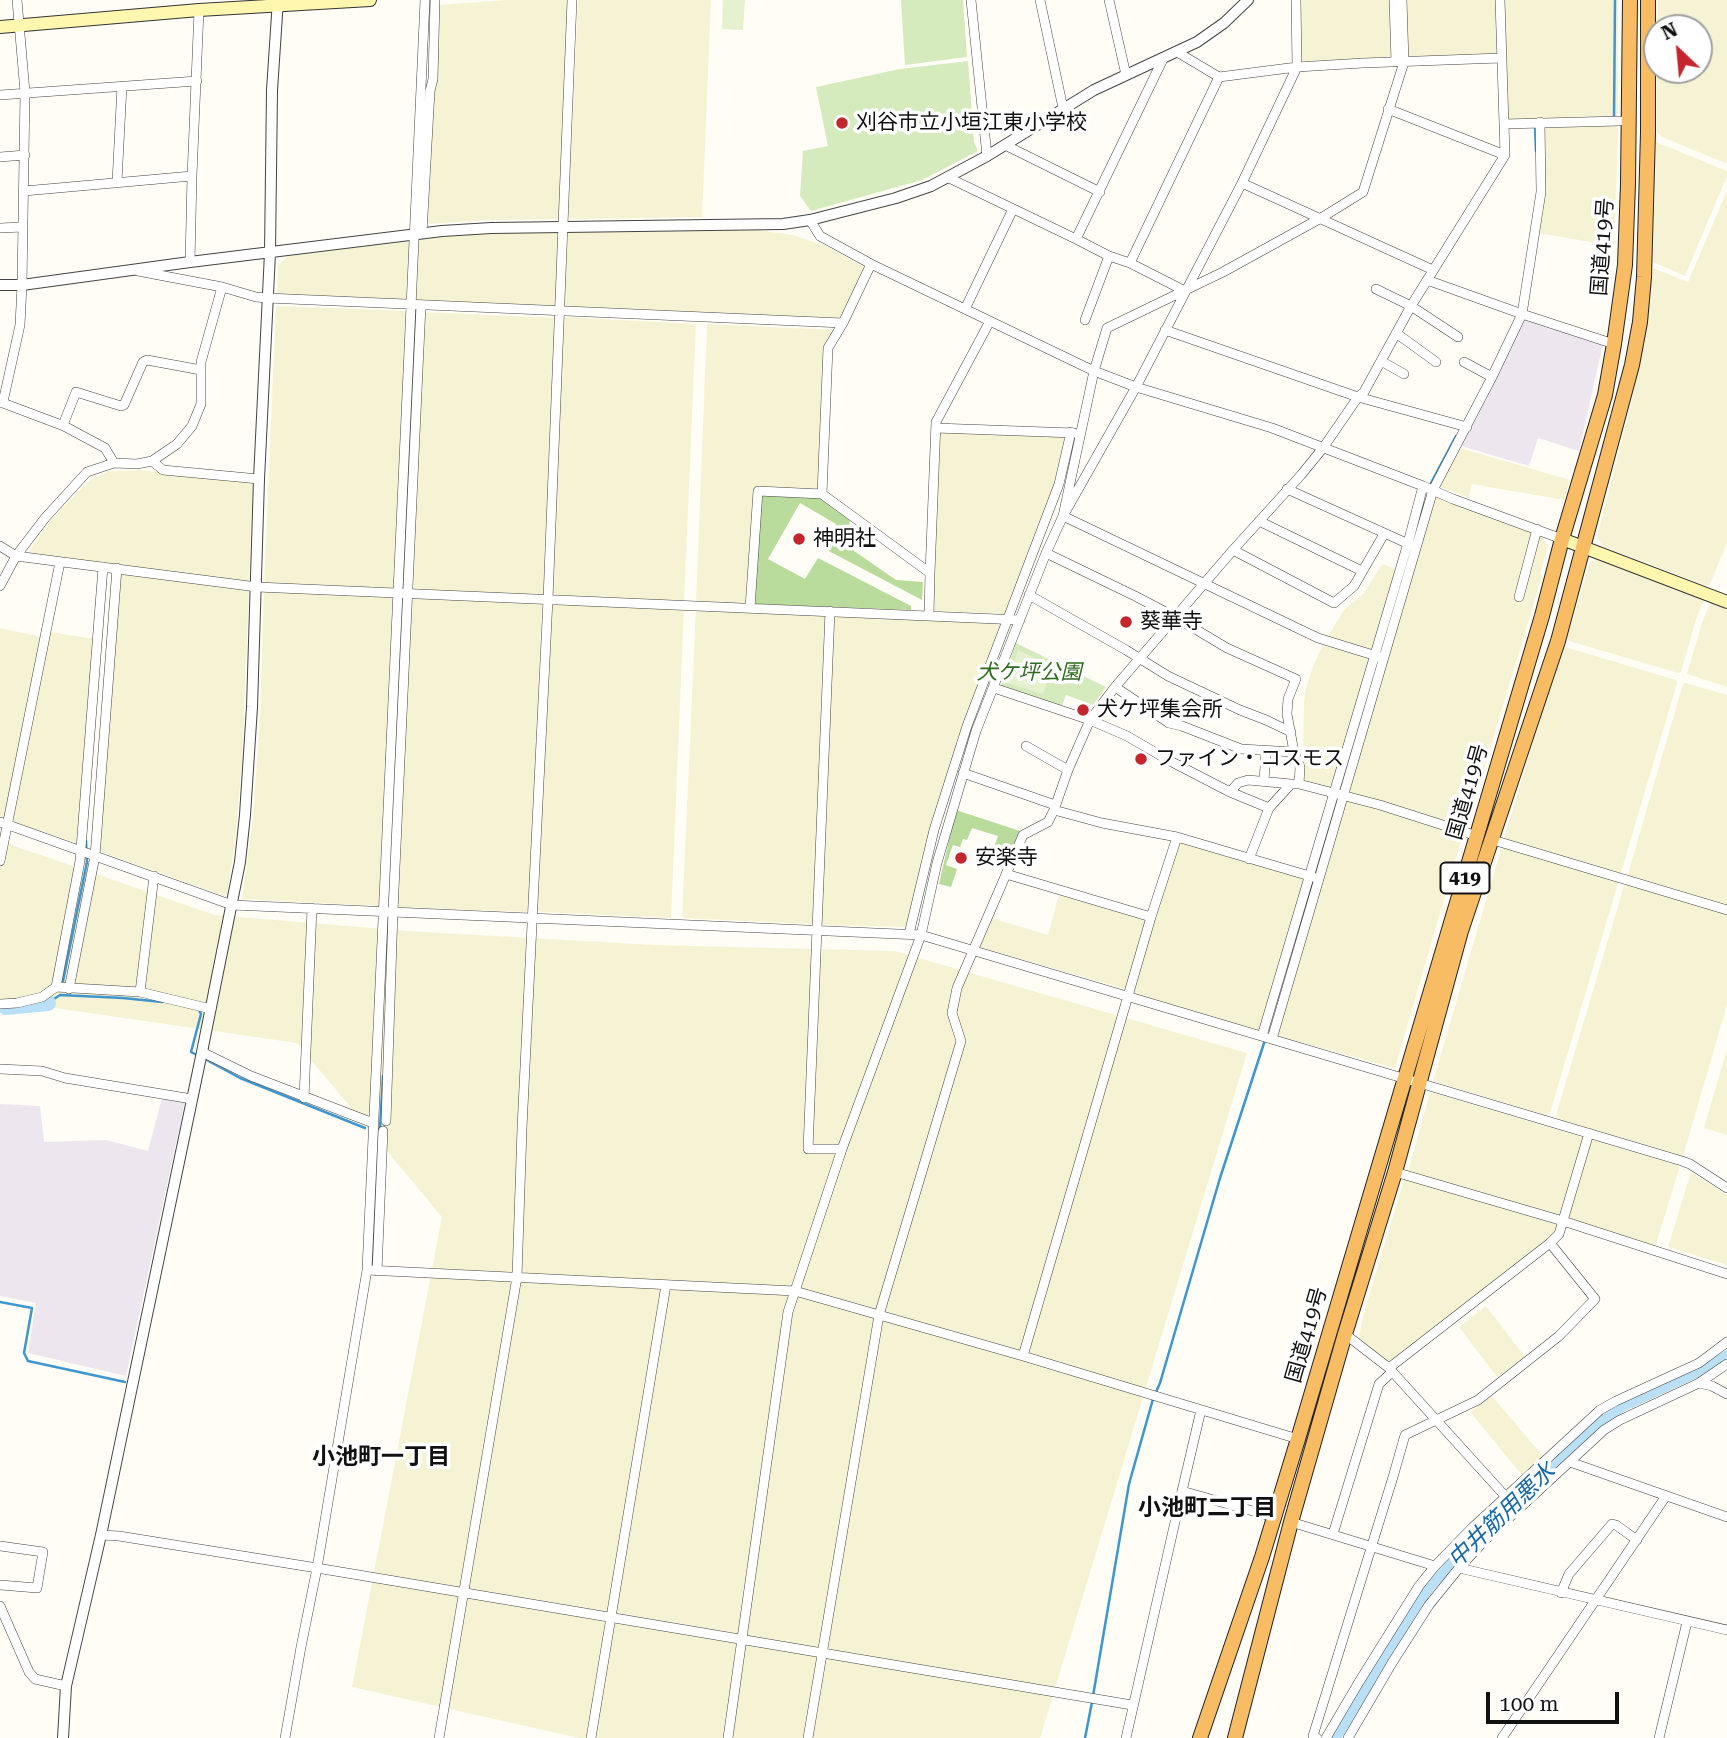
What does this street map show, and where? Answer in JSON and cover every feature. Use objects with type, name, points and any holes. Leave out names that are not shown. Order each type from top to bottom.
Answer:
[{"type":"highway","name":"国道419号","points":[[1235,1738],[1291,1522],[1395,1172],[1412,1080],[1478,836],[1605,395],[1615,344],[1625,265],[1630,0]]},
{"type":"highway","name":"国道419号","points":[[1200,1738],[1262,1557],[1412,1080],[1558,641],[1632,365],[1640,322],[1644,277],[1648,0]]},
{"type":"main road","points":[[0,27],[278,3],[370,0]]},
{"type":"main road","points":[[1562,539],[1727,602]]},
{"type":"street","points":[[17,0],[24,92],[22,285],[20,326],[2,402],[63,425],[105,448],[114,463]]},
{"type":"street","points":[[285,1738],[372,1270],[419,234],[425,0]]},
{"type":"street","points":[[419,234],[433,79],[435,0]]},
{"type":"street","points":[[439,1738],[517,1277],[572,0]]},
{"type":"street","points":[[971,0],[987,156]]},
{"type":"street","points":[[1041,0],[1063,108]]},
{"type":"street","points":[[1109,0],[1126,75]]},
{"type":"street","points":[[728,1738],[788,1312],[842,1149],[921,935],[937,863],[976,731],[1063,516],[1136,387],[1242,183],[1297,67],[1296,0]]},
{"type":"street","points":[[1394,0],[1400,62]]},
{"type":"street","points":[[909,934],[934,830],[967,726],[1059,484],[1107,328],[1185,291],[1321,218],[1363,192],[1400,62],[1402,0]]},
{"type":"street","points":[[808,1738],[879,1315],[961,1041],[952,1013],[957,988],[1023,835],[1048,822],[1090,720],[1115,687],[1323,448],[1364,392],[1411,306],[1506,155],[1500,0]]},
{"type":"street","points":[[0,285],[22,285],[419,234],[491,229],[783,224],[810,220],[931,186],[987,156],[1094,90],[1197,42],[1246,1]]},
{"type":"street","points":[[63,1738],[66,1686],[202,1056],[240,862],[246,815],[270,253],[272,90],[278,3]]},
{"type":"street","points":[[190,262],[199,10]]},
{"type":"street","points":[[1177,52],[1219,77],[1297,67],[1501,58]]},
{"type":"street","points":[[1076,239],[1163,59]]},
{"type":"street","points":[[1130,263],[1219,77]]},
{"type":"street","points":[[0,95],[197,81]]},
{"type":"street","points":[[117,182],[122,86]]},
{"type":"street","points":[[1388,109],[1506,155]]},
{"type":"street","points":[[1504,124],[1620,121]]},
{"type":"street","points":[[1267,1038],[1412,545],[1433,490],[1463,426],[1522,314],[1541,192],[1540,122]]},
{"type":"street","points":[[1005,145],[1100,192]]},
{"type":"street","points":[[0,157],[25,155]]},
{"type":"street","points":[[24,191],[192,176]]},
{"type":"street","points":[[947,177],[1185,291]]},
{"type":"street","points":[[1242,183],[1433,270]]},
{"type":"street","points":[[965,309],[1013,209]]},
{"type":"street","points":[[810,220],[820,236],[871,264],[1094,371],[1136,387],[1272,428],[1562,539]]},
{"type":"street","points":[[0,228],[23,227]]},
{"type":"street","points":[[1085,320],[1110,256]]},
{"type":"street","points":[[822,494],[828,348],[871,264]]},
{"type":"street","points":[[136,270],[267,298],[843,323]]},
{"type":"street","points":[[1427,280],[1615,344]]},
{"type":"street","points":[[0,586],[16,556],[45,518],[87,472],[114,463],[137,464],[152,461],[177,444],[192,426],[201,404],[201,362],[222,287]]},
{"type":"street","points":[[1376,289],[1411,306],[1458,337]]},
{"type":"street","points":[[929,615],[936,422],[990,321]]},
{"type":"street","points":[[1165,330],[1358,397],[1463,426]]},
{"type":"street","points":[[1396,333],[1436,362]]},
{"type":"street","points":[[63,425],[76,392],[124,405],[143,362],[147,360],[201,370]]},
{"type":"street","points":[[1381,361],[1404,374]]},
{"type":"street","points":[[1464,362],[1489,376]]},
{"type":"street","points":[[936,428],[1075,433]]},
{"type":"street","points":[[1063,516],[1075,433]]},
{"type":"street","points":[[152,461],[163,470],[259,478]]},
{"type":"street","points":[[1412,545],[1423,486]]},
{"type":"street","points":[[1287,489],[1412,545]]},
{"type":"street","points":[[750,608],[758,491],[822,494],[930,573]]},
{"type":"street","points":[[1063,516],[1318,638],[1379,657]]},
{"type":"street","points":[[1259,521],[1362,571]]},
{"type":"street","points":[[1519,597],[1537,529]]},
{"type":"street","points":[[1233,550],[1334,603],[1354,586],[1384,534]]},
{"type":"street","points":[[0,546],[16,556],[257,587],[1020,620]]},
{"type":"street","points":[[1046,553],[1175,618],[1227,648],[1296,679],[1288,699],[1287,714],[1294,752],[1300,767],[1295,784],[1269,808],[1249,859]]},
{"type":"street","points":[[0,860],[4,823],[60,562]]},
{"type":"street","points":[[0,1004],[42,997],[56,987],[80,860],[103,567]]},
{"type":"street","points":[[69,989],[94,856],[117,568]]},
{"type":"street","points":[[1029,595],[1197,690],[1291,732]]},
{"type":"street","points":[[830,611],[808,1149],[842,1149]]},
{"type":"street","points":[[1115,687],[1169,723],[1241,749],[1294,752]]},
{"type":"street","points":[[994,688],[1090,720],[1127,736],[1230,792],[1269,808]]},
{"type":"street","points":[[1026,746],[1068,770]]},
{"type":"street","points":[[1264,782],[1266,751]]},
{"type":"street","points":[[963,773],[1054,808],[1102,823],[1177,837],[1314,877]]},
{"type":"street","points":[[1230,792],[1238,783],[1248,780],[1295,784],[1380,805],[1478,836]]},
{"type":"street","points":[[4,823],[232,905],[921,935],[1682,1161],[1727,1188]]},
{"type":"street","points":[[1023,1356],[1151,917],[1177,837]]},
{"type":"street","points":[[1493,840],[1727,910]]},
{"type":"street","points":[[1006,874],[1151,917]]},
{"type":"street","points":[[140,992],[154,876]]},
{"type":"street","points":[[304,1098],[312,908]]},
{"type":"street","points":[[56,987],[140,992],[211,1009]]},
{"type":"street","points":[[202,1056],[304,1098],[379,1123]]},
{"type":"street","points":[[0,1069],[43,1071],[65,1078],[192,1099]]},
{"type":"street","points":[[1333,1534],[1379,1384],[1391,1370],[1559,1234],[1589,1133]]},
{"type":"street","points":[[1395,1172],[1563,1221],[1727,1274]]},
{"type":"street","points":[[1314,1737],[1405,1435],[1478,1400],[1559,1336],[1595,1299],[1550,1243]]},
{"type":"street","points":[[372,1270],[795,1291],[1298,1439]]},
{"type":"street","points":[[591,1738],[666,1285]]},
{"type":"street","points":[[1345,1334],[1391,1370],[1506,1497]]},
{"type":"street","points":[[1326,1738],[1393,1626],[1435,1566],[1600,1410],[1699,1363],[1727,1342]]},
{"type":"street","points":[[1352,1737],[1392,1663],[1421,1617],[1485,1540],[1604,1430],[1619,1420],[1699,1382],[1727,1363]]},
{"type":"street","points":[[1664,1379],[1672,1395]]},
{"type":"street","points":[[1699,1382],[1727,1394]]},
{"type":"street","points":[[1126,1738],[1201,1410]]},
{"type":"street","points":[[1570,1462],[1727,1517]]},
{"type":"street","points":[[1182,1491],[1274,1517]]},
{"type":"street","points":[[1502,1738],[1666,1496]]},
{"type":"street","points":[[1291,1522],[1435,1566]]},
{"type":"street","points":[[1562,1593],[1569,1574],[1612,1524],[1636,1539]]},
{"type":"street","points":[[100,1535],[317,1568],[1132,1705]]},
{"type":"street","points":[[0,1546],[43,1552],[37,1588],[0,1585]]},
{"type":"street","points":[[1459,1568],[1727,1630]]},
{"type":"street","points":[[0,1606],[29,1672],[35,1679],[66,1686]]},
{"type":"street","points":[[1659,1738],[1687,1622]]},
{"type":"shaded area","points":[[508,0],[568,0],[559,219],[425,224],[437,5]]},
{"type":"shaded area","points":[[578,0],[711,0],[702,217],[568,219]]},
{"type":"shaded area","points":[[1300,0],[1392,0],[1395,58],[1301,62]]},
{"type":"shaded area","points":[[1404,0],[1497,0],[1498,53],[1496,56],[1406,58]]},
{"type":"shaded area","points":[[1504,0],[1618,0],[1618,115],[1615,118],[1509,121]]},
{"type":"shaded area","points":[[1658,0],[1727,0],[1725,163],[1662,137],[1657,132],[1657,84],[1713,84],[1713,14],[1658,14]]},
{"type":"shaded area","points":[[1615,125],[1618,128],[1614,246],[1538,233],[1544,128]]},
{"type":"shaded area","points":[[1656,142],[1727,171],[1685,276],[1653,262]]},
{"type":"shaded area","points":[[1727,191],[1727,543],[1710,584],[1706,586],[1602,546],[1597,536],[1630,410],[1646,324],[1651,270],[1653,268],[1688,282]]},
{"type":"shaded area","points":[[750,229],[793,235],[826,246],[867,269],[840,320],[564,307],[568,231]]},
{"type":"shaded area","points":[[558,232],[555,307],[415,301],[418,237]]},
{"type":"shaded area","points":[[410,238],[408,301],[277,294],[278,266],[289,255]]},
{"type":"shaded area","points":[[276,306],[408,311],[395,589],[264,584]]},
{"type":"shaded area","points":[[423,312],[555,318],[543,596],[410,589]]},
{"type":"shaded area","points":[[564,317],[696,324],[684,602],[552,596]]},
{"type":"shaded area","points":[[1525,318],[1603,344],[1579,451],[1538,438],[1529,466],[1461,446]]},
{"type":"shaded area","points":[[707,324],[835,330],[825,348],[820,489],[754,487],[747,604],[696,602]]},
{"type":"shaded area","points":[[940,432],[1067,436],[1055,485],[1005,614],[935,611],[932,608]]},
{"type":"shaded area","points":[[1460,448],[1570,480],[1564,500],[1472,484],[1469,498],[1439,486]]},
{"type":"shaded area","points":[[141,470],[253,482],[249,582],[28,553],[49,522],[90,480],[109,471]]},
{"type":"shaded area","points":[[1435,495],[1540,535],[1548,546],[1540,574],[1542,576],[1466,828],[1347,793]]},
{"type":"shaded area","points":[[1601,557],[1704,600],[1681,672],[1569,641],[1567,638],[1590,562]]},
{"type":"shaded area","points":[[1382,564],[1398,570],[1374,651],[1327,638],[1344,610],[1364,593]]},
{"type":"shaded area","points":[[123,573],[249,589],[242,762],[234,848],[227,894],[224,896],[99,851],[120,575]]},
{"type":"shaded area","points":[[264,590],[392,596],[395,599],[382,901],[379,906],[242,899],[253,818],[260,718]]},
{"type":"shaded area","points":[[410,597],[539,602],[542,605],[529,909],[526,912],[397,907]]},
{"type":"shaded area","points":[[1710,602],[1727,607],[1727,687],[1687,674]]},
{"type":"shaded area","points":[[554,603],[684,608],[671,918],[538,910],[551,606]]},
{"type":"shaded area","points":[[696,609],[824,615],[827,618],[814,921],[811,924],[682,918]]},
{"type":"shaded area","points":[[836,615],[1003,623],[909,927],[824,925],[820,920]]},
{"type":"shaded area","points":[[0,628],[42,637],[4,818],[0,816]]},
{"type":"shaded area","points":[[50,632],[94,639],[77,843],[14,822],[13,818]]},
{"type":"shaded area","points":[[1323,645],[1371,658],[1333,789],[1303,781],[1305,692]]},
{"type":"shaded area","points":[[1565,647],[1676,680],[1677,683],[1620,873],[1504,839],[1560,652]]},
{"type":"shaded area","points":[[1683,684],[1727,695],[1727,906],[1630,877],[1628,874]]},
{"type":"shaded area","points":[[1345,800],[1463,834],[1395,1068],[1278,1036],[1277,1032]]},
{"type":"shaded area","points":[[0,841],[215,915],[408,931],[654,945],[895,951],[1247,1053],[1040,1738],[579,1738],[352,1687],[442,1217],[297,1043],[0,1000]]},
{"type":"shaded area","points":[[1179,841],[1306,878],[1263,1028],[1258,1030],[1136,994],[1134,991]]},
{"type":"shaded area","points":[[1502,846],[1617,880],[1618,883],[1550,1113],[1546,1115],[1433,1081]]},
{"type":"shaded area","points":[[1624,886],[1727,914],[1727,1005],[1683,1156],[1558,1119],[1556,1115]]},
{"type":"shaded area","points":[[1059,895],[1144,920],[1147,924],[1128,988],[980,947],[991,918],[1048,935]]},
{"type":"shaded area","points":[[1727,1049],[1727,1135],[1704,1128]]},
{"type":"shaded area","points":[[1430,1092],[1582,1137],[1560,1218],[1408,1172]]},
{"type":"shaded area","points":[[162,1098],[185,1101],[126,1376],[28,1353],[36,1303],[0,1296],[0,1104],[40,1106],[44,1142],[106,1140],[148,1151]]},
{"type":"shaded area","points":[[1593,1140],[1680,1166],[1655,1247],[1567,1220],[1590,1142]]},
{"type":"shaded area","points":[[1691,1172],[1727,1195],[1727,1265],[1668,1247]]},
{"type":"shaded area","points":[[1405,1177],[1559,1222],[1555,1234],[1391,1362],[1386,1362],[1359,1338],[1363,1316]]},
{"type":"shaded area","points":[[1486,1306],[1525,1357],[1497,1377],[1459,1327]]},
{"type":"shaded area","points":[[1492,1396],[1543,1456],[1522,1475],[1470,1412]]},
{"type":"green space","points":[[723,0],[745,0],[743,30],[722,29]]},
{"type":"green space","points":[[901,0],[963,0],[967,57],[905,65]]},
{"type":"green space","points":[[968,61],[974,142],[978,151],[922,180],[811,211],[800,196],[803,151],[828,146],[816,87],[900,69]]},
{"type":"green space","points":[[761,495],[821,497],[850,519],[847,546],[896,580],[923,582],[922,600],[823,548],[836,524],[800,503],[768,559],[805,579],[818,558],[911,606],[911,610],[755,604]]},
{"type":"green space","name":"犬ケ坪公園","points":[[1016,643],[1106,687],[1093,705],[1066,695],[1062,706],[1001,686]]},
{"type":"green space","points":[[1018,650],[1052,666],[1043,694],[1007,683]]},
{"type":"green space","points":[[956,810],[1020,831],[1003,867],[989,862],[998,836],[972,828],[967,840],[963,839],[960,847],[953,845],[946,865],[957,869],[951,887],[939,884]]},
{"type":"waterway","points":[[1614,119],[1615,0]]},
{"type":"waterway","points":[[1535,127],[1536,151]]},
{"type":"waterway","points":[[1431,483],[1456,436]]},
{"type":"waterway","points":[[1413,540],[1425,503]]},
{"type":"waterway","points":[[63,981],[87,862],[86,841]]},
{"type":"waterway","points":[[48,1003],[60,995],[162,1002]]},
{"type":"waterway","points":[[6,1007],[48,1003]]},
{"type":"waterway","points":[[199,1010],[201,1014],[191,1052],[199,1056]]},
{"type":"waterway","points":[[1093,1696],[1129,1484],[1220,1178],[1265,1040]]},
{"type":"waterway","points":[[205,1059],[240,1078],[365,1128]]},
{"type":"waterway","points":[[380,1129],[383,1076]]},
{"type":"waterway","points":[[0,1302],[32,1308],[24,1353],[28,1361],[125,1382]]},
{"type":"waterway","name":"中井筋用悪水","points":[[1336,1738],[1409,1618],[1429,1588],[1456,1558],[1603,1420],[1622,1407],[1709,1367],[1727,1355]]},
{"type":"waterway","points":[[1085,1738],[1092,1702]]},
{"type":"place","name":"刈谷市立小垣江東小学校","points":[[842,123]]},
{"type":"place","name":"神明社","points":[[799,539]]},
{"type":"place","name":"葵華寺","points":[[1126,622]]},
{"type":"place","name":"犬ケ坪集会所","points":[[1083,710]]},
{"type":"place","name":"ファイン・コスモス","points":[[1141,759]]},
{"type":"place","name":"安楽寺","points":[[961,858]]},
{"type":"district","name":"小池町一丁目","points":[[381,1457]]},
{"type":"district","name":"小池町二丁目","points":[[1207,1508]]}]
